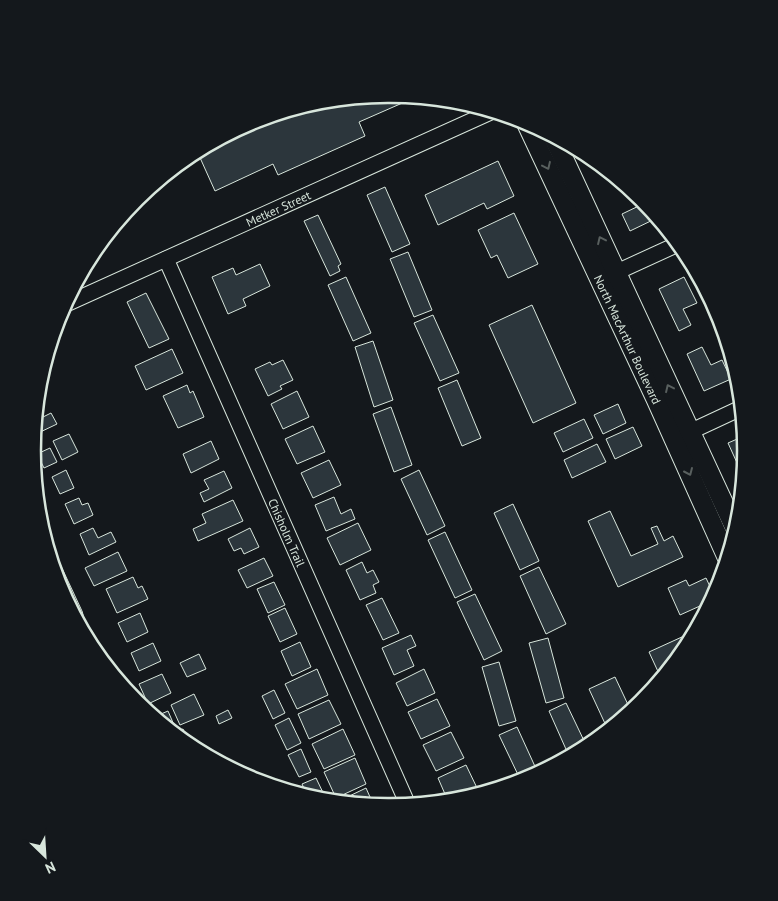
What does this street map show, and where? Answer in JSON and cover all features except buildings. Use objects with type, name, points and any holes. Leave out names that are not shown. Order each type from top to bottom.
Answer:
[{"type":"main road","name":"North MacArthur Boulevard","points":[[532,134],[608,276],[682,435],[724,545]]},
{"type":"main road","name":"North MacArthur Boulevard","points":[[557,146],[608,276]]},
{"type":"main road","name":"North MacArthur Boulevard","points":[[682,435],[730,519]]},
{"type":"street","name":"Metker Street","points":[[76,300],[482,116]]},
{"type":"street","points":[[608,276],[671,247]]},
{"type":"street","name":"Chisholm Trail","points":[[166,259],[405,798]]},
{"type":"street","points":[[682,435],[735,411]]}]
